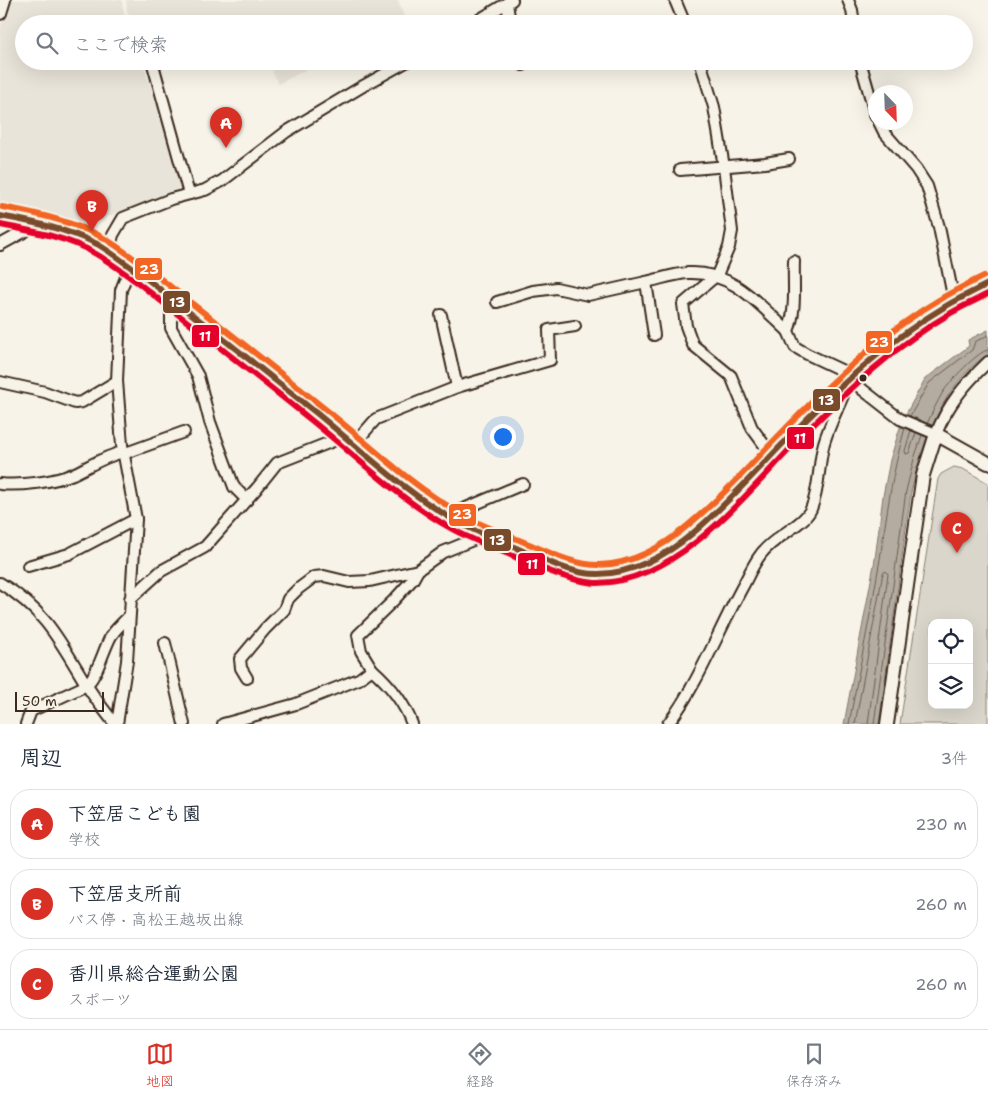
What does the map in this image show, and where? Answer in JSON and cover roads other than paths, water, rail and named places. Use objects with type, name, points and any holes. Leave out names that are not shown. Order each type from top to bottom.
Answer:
[{"type":"main road","points":[[0,216],[40,223],[84,238],[109,252],[176,302],[415,494],[462,525],[574,570],[600,574],[622,571],[645,563],[670,550],[699,528],[850,378],[910,330],[954,301],[988,284]]},
{"type":"street","points":[[0,13],[4,0]]},
{"type":"street","points":[[675,0],[681,15]]},
{"type":"street","points":[[848,0],[853,15]]},
{"type":"street","points":[[486,15],[506,2],[508,15]]},
{"type":"street","points":[[155,70],[189,194]]},
{"type":"street","points":[[109,252],[113,235],[123,218],[171,199],[205,190],[222,181],[286,132],[392,70]]},
{"type":"street","points":[[703,70],[714,107],[732,231],[729,247],[717,275],[683,304],[688,335],[693,345],[731,376],[752,428],[772,454]]},
{"type":"street","points":[[863,70],[868,89]]},
{"type":"street","points":[[883,130],[927,186],[939,227],[954,301]]},
{"type":"street","points":[[680,170],[789,159]]},
{"type":"street","points":[[0,245],[40,223]]},
{"type":"street","points":[[788,331],[792,322],[794,261]]},
{"type":"street","points":[[116,724],[126,661],[136,519],[123,452],[117,381],[122,290],[130,267]]},
{"type":"street","points":[[497,302],[533,291],[556,288],[588,295],[688,273],[717,275],[734,283],[748,294],[788,331],[795,347],[841,370],[900,419],[933,433],[988,462]]},
{"type":"street","points":[[646,282],[654,335]]},
{"type":"street","points":[[176,302],[170,314],[171,328],[198,376],[210,422],[234,488],[246,500]]},
{"type":"street","points":[[441,315],[458,387]]},
{"type":"street","points":[[130,599],[161,571],[204,547],[277,463],[350,440],[376,419],[458,387],[550,360],[548,330],[575,326]]},
{"type":"street","points":[[887,724],[923,475],[933,433],[947,409],[965,385],[988,362]]},
{"type":"street","points":[[668,724],[689,689],[761,554],[776,538],[805,518],[810,510],[817,492],[824,442],[850,378]]},
{"type":"street","points":[[0,382],[45,392],[75,403],[82,402],[117,381]]},
{"type":"street","points":[[0,484],[11,486],[33,484],[71,475],[109,455],[184,432]]},
{"type":"street","points":[[447,516],[523,484]]},
{"type":"street","points":[[28,566],[69,554],[136,519]]},
{"type":"street","points":[[246,678],[241,668],[240,659],[284,610],[288,599],[314,578],[324,576],[349,582],[370,581],[418,570],[443,552],[486,534]]},
{"type":"street","points":[[412,724],[407,710],[384,680],[372,669],[361,651],[358,635],[394,600],[413,579],[418,570]]},
{"type":"street","points":[[0,583],[24,599],[42,616],[74,663],[86,685],[116,724]]},
{"type":"street","points":[[26,724],[31,711],[86,685],[92,679],[111,636],[129,616]]},
{"type":"street","points":[[166,643],[184,724]]},
{"type":"street","points":[[223,724],[296,704],[359,679],[372,669]]},
{"type":"water","points":[[988,330],[988,354],[958,382],[947,398],[929,433],[916,472],[911,492],[879,724],[844,724],[875,559],[883,496],[890,460],[902,421],[925,379],[969,346],[968,340]]},
{"type":"place","name":"下笠居こども園","points":[[226,148]]},
{"type":"place","name":"下笠居支所前","points":[[92,231]]},
{"type":"place","name":"香川県総合運動公園","points":[[957,553]]}]
